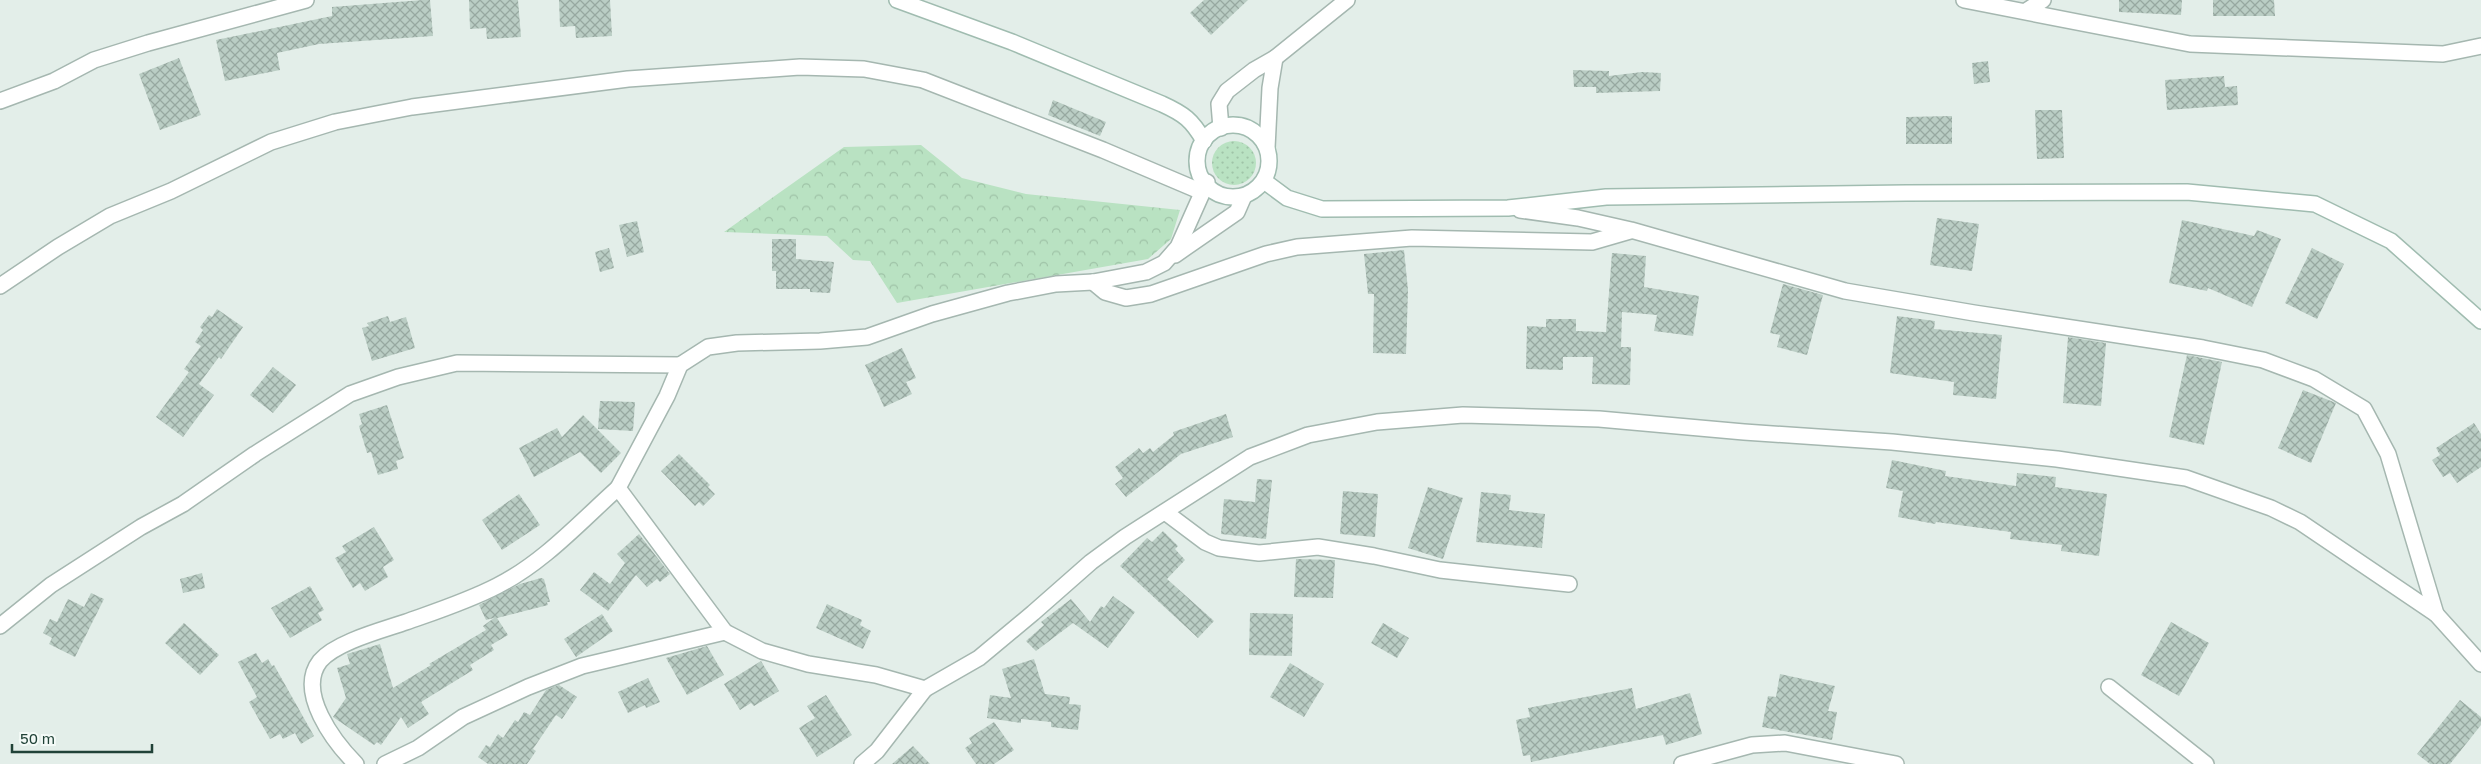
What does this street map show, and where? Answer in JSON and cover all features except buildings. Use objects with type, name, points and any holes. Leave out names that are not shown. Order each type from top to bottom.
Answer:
[{"type":"street","points":[[0,101],[54,80],[94,60],[148,43],[306,0]]},
{"type":"street","points":[[897,0],[1012,42],[1177,111],[1192,122],[1204,141]]},
{"type":"street","points":[[1221,128],[1219,104],[1227,91],[1254,70],[1275,58],[1347,0]]},
{"type":"street","points":[[1964,0],[2190,44],[2443,54],[2481,46]]},
{"type":"street","points":[[2026,11],[2043,0]]},
{"type":"street","points":[[0,286],[58,247],[110,216],[171,191],[271,142],[335,122],[412,107],[628,79],[800,67],[864,69],[923,80],[1204,187],[1220,195],[1232,198],[1244,196],[1255,190],[1264,181],[1269,164],[1266,148],[1269,98],[1275,58]]},
{"type":"street","points":[[1164,263],[1178,247],[1194,215],[1204,187],[1198,167],[1199,150],[1204,141],[1221,128],[1232,126],[1248,129],[1261,138],[1266,148]]},
{"type":"street","points":[[1264,181],[1286,198],[1322,209],[1508,208],[1606,197],[1925,193],[2187,192],[2315,204],[2391,241],[2481,321]]},
{"type":"street","points":[[0,626],[51,585],[141,527],[183,504],[254,454],[350,394],[398,377],[457,363],[680,365],[708,347],[736,343],[820,341],[867,337],[932,314],[1008,293],[1056,284],[1093,282],[1146,272],[1164,263],[1237,212],[1244,196]]},
{"type":"street","points":[[1508,208],[1578,218],[1631,230],[1845,291],[2203,348],[2263,360],[2314,379],[2364,409],[2388,454],[2436,614]]},
{"type":"street","points":[[1093,282],[1105,292],[1126,298],[1151,294],[1266,254],[1297,248],[1412,238],[1592,242],[1631,230]]},
{"type":"street","points":[[356,764],[339,747],[313,696],[314,673],[320,661],[332,651],[367,636],[457,604],[499,585],[540,558],[618,488],[667,396],[680,365]]},
{"type":"street","points":[[862,764],[877,751],[925,689],[979,658],[1091,562],[1250,457],[1308,435],[1377,422],[1463,415],[1599,418],[1744,432],[1892,442],[2038,457],[2186,478],[2271,508],[2300,522],[2436,614],[2481,664]]},
{"type":"street","points":[[618,488],[725,632],[762,651],[808,664],[876,675],[925,689]]},
{"type":"street","points":[[1165,512],[1205,542],[1219,548],[1259,553],[1318,547],[1374,556],[1440,570],[1569,584]]},
{"type":"street","points":[[386,764],[418,748],[463,717],[537,683],[582,666],[725,632]]},
{"type":"street","points":[[2109,687],[2206,764]]},
{"type":"street","points":[[1682,764],[1752,745],[1785,743],[1896,764]]},
{"type":"green space","points":[[1234,141],[1246,145],[1252,151],[1256,163],[1252,175],[1246,181],[1234,185],[1222,181],[1216,175],[1212,163],[1216,151],[1222,145]]},
{"type":"green space","points":[[921,145],[962,178],[1026,194],[1180,210],[1171,239],[1148,259],[897,303],[870,261],[853,260],[827,236],[724,232],[844,147]]}]
